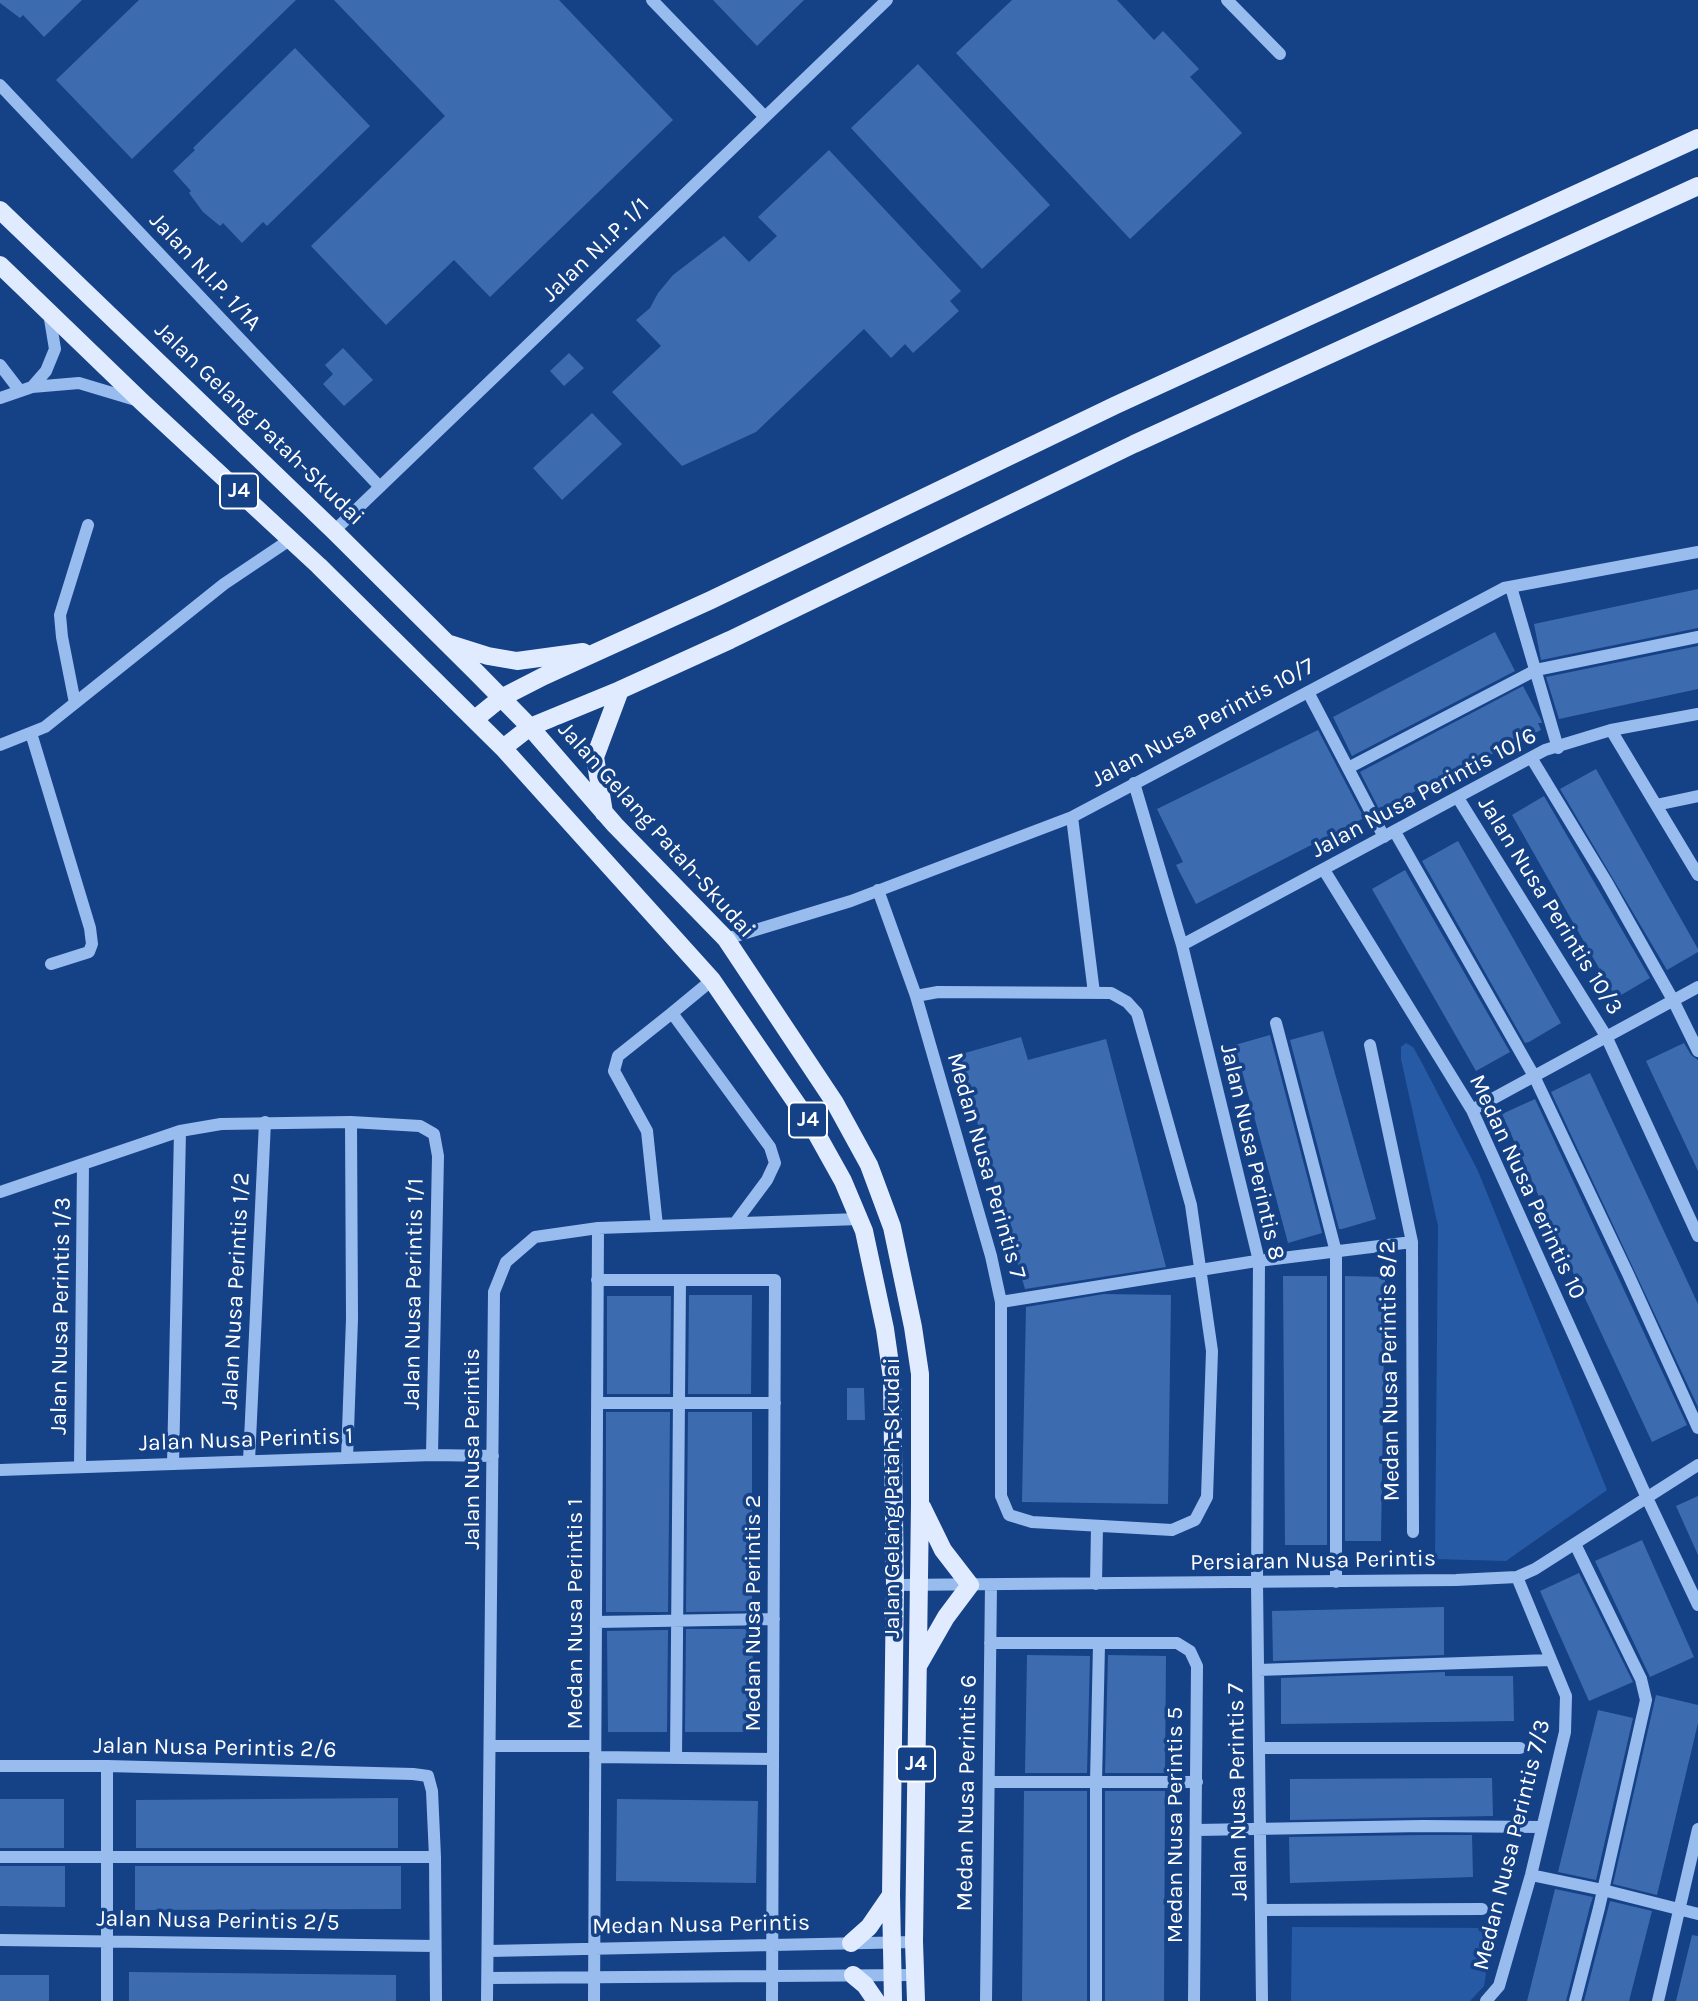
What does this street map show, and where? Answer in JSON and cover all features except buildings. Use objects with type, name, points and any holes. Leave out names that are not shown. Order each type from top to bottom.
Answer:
[{"type":"main road","points":[[475,719],[500,698],[724,594],[1116,405],[1698,138]]},
{"type":"main road","points":[[503,748],[530,727],[620,690],[743,634],[1134,444],[1698,186]]},
{"type":"main road","name":"Jalan Gelang Patah-Skudai","points":[[0,210],[447,643],[530,727],[604,813],[726,939],[835,1103],[869,1165],[892,1227],[920,1374],[914,1942],[916,2001]]},
{"type":"main road","name":"Jalan Gelang Patah-Skudai","points":[[0,265],[142,402],[291,539],[503,748],[712,980],[814,1129],[843,1181],[864,1231],[892,1378],[895,1585],[891,1895],[893,2001]]},
{"type":"main road","points":[[447,643],[488,656],[517,661],[601,650]]},
{"type":"main road","points":[[604,813],[595,757],[620,690]]},
{"type":"main road","points":[[918,1667],[946,1616],[970,1585],[943,1550],[920,1504]]},
{"type":"main road","points":[[850,1943],[869,1927],[891,1895]]},
{"type":"main road","points":[[853,1975],[865,1985],[876,2001]]},
{"type":"street","points":[[652,0],[764,116]]},
{"type":"street","name":"Jalan N.I.P. 1/1","points":[[334,531],[887,0]]},
{"type":"street","points":[[1227,0],[1280,54]]},
{"type":"street","name":"Jalan N.I.P. 1/1A","points":[[0,85],[380,487]]},
{"type":"street","points":[[26,389],[46,371],[55,349],[49,313]]},
{"type":"street","points":[[0,365],[26,389]]},
{"type":"street","points":[[0,398],[26,389],[79,383],[142,402]]},
{"type":"street","points":[[75,703],[60,615],[88,525]]},
{"type":"street","points":[[0,745],[45,727],[224,584],[291,539]]},
{"type":"street","name":"Jalan Nusa Perintis 10/7","points":[[726,939],[850,901],[1072,817],[1504,588],[1698,552]]},
{"type":"street","points":[[1511,587],[1558,748]]},
{"type":"street","points":[[1348,768],[1536,670],[1698,637]]},
{"type":"street","points":[[1307,692],[1348,768],[1534,1076],[1698,1428]]},
{"type":"street","name":"Jalan Nusa Perintis 10/6","points":[[1182,945],[1545,750],[1611,730],[1698,714]]},
{"type":"street","points":[[1611,730],[1698,875]]},
{"type":"street","points":[[30,733],[90,928],[92,944],[89,952],[51,964]]},
{"type":"street","points":[[1532,759],[1606,881],[1673,1000],[1698,1051]]},
{"type":"street","name":"Jalan Nusa Perintis 8","points":[[1134,783],[1182,945],[1259,1261],[1257,1582]]},
{"type":"street","points":[[1656,805],[1698,796]]},
{"type":"street","name":"Jalan Nusa Perintis 10/3","points":[[1458,798],[1606,1036],[1698,1236]]},
{"type":"street","points":[[1072,817],[1094,993]]},
{"type":"street","name":"Medan Nusa Perintis 10","points":[[1324,870],[1472,1110],[1698,1605]]},
{"type":"street","points":[[877,890],[916,996],[938,992],[1111,993],[1127,1002],[1137,1013],[1191,1205],[1212,1351],[1207,1497],[1195,1520],[1172,1530],[1097,1526],[1096,1584]]},
{"type":"street","points":[[657,1226],[647,1131],[614,1071],[618,1056],[712,980]]},
{"type":"street","points":[[1472,1110],[1698,987]]},
{"type":"street","name":"Medan Nusa Perintis 7","points":[[916,996],[991,1256],[1001,1302],[1001,1496],[1009,1515],[1032,1522],[1097,1526]]},
{"type":"street","points":[[672,1013],[769,1147],[775,1163],[767,1180],[734,1223]]},
{"type":"street","points":[[1276,1023],[1336,1252],[1336,1581]]},
{"type":"street","name":"Medan Nusa Perintis 8/2","points":[[1370,1045],[1412,1242],[1413,1532]]},
{"type":"street","name":"Jalan Nusa Perintis 1/2","points":[[249,1461],[265,1122]]},
{"type":"street","points":[[0,1192],[180,1131],[221,1124],[351,1122],[352,1319],[347,1458]]},
{"type":"street","name":"Jalan Nusa Perintis 1/1","points":[[351,1122],[420,1126],[434,1134],[438,1156],[432,1455]]},
{"type":"street","points":[[173,1464],[180,1131]]},
{"type":"street","name":"Jalan Nusa Perintis 1/3","points":[[80,1468],[83,1164]]},
{"type":"street","name":"Jalan Nusa Perintis","points":[[488,2001],[494,1292],[506,1262],[535,1237],[598,1228],[859,1219]]},
{"type":"street","points":[[598,1228],[597,1280],[680,1280],[676,1758]]},
{"type":"street","points":[[1001,1302],[1259,1261],[1412,1242]]},
{"type":"street","name":"Medan Nusa Perintis 1","points":[[594,2001],[597,1280]]},
{"type":"street","name":"Medan Nusa Perintis 2","points":[[680,1280],[775,1280],[772,2001]]},
{"type":"street","points":[[597,1403],[775,1403]]},
{"type":"street","name":"Jalan Nusa Perintis 1","points":[[0,1470],[432,1455],[493,1456]]},
{"type":"street","name":"Persiaran Nusa Perintis","points":[[895,1585],[1517,1577],[1575,1544],[1698,1465]]},
{"type":"street","points":[[1575,1544],[1640,1679],[1646,1700],[1575,2001]]},
{"type":"street","name":"Medan Nusa Perintis 7/3","points":[[1486,2001],[1499,1986],[1531,1875],[1565,1732],[1566,1696],[1517,1577]]},
{"type":"street","name":"Jalan Nusa Perintis 7","points":[[1257,1582],[1262,2001]]},
{"type":"street","name":"Medan Nusa Perintis 6","points":[[986,2001],[991,1585]]},
{"type":"street","points":[[596,1622],[774,1619]]},
{"type":"street","points":[[990,1643],[1099,1644],[1096,2001]]},
{"type":"street","name":"Medan Nusa Perintis 5","points":[[1099,1644],[1177,1643],[1190,1651],[1197,1666],[1194,2001]]},
{"type":"street","points":[[1258,1671],[1551,1660]]},
{"type":"street","points":[[491,1745],[676,1758],[773,1759]]},
{"type":"street","points":[[1259,1748],[1520,1748]]},
{"type":"street","name":"Jalan Nusa Perintis 2/6","points":[[0,1766],[107,1766],[428,1776],[432,1791],[435,1857]]},
{"type":"street","points":[[107,1766],[107,2001]]},
{"type":"street","points":[[990,1782],[1197,1782]]},
{"type":"street","points":[[1197,1830],[1541,1827]]},
{"type":"street","points":[[1658,2001],[1698,1829]]},
{"type":"street","points":[[0,1857],[435,1857],[436,2001]]},
{"type":"street","points":[[1531,1875],[1698,1914]]},
{"type":"street","points":[[1261,1910],[1482,1909]]},
{"type":"street","name":"Jalan Nusa Perintis 2/5","points":[[0,1940],[435,1946]]},
{"type":"street","name":"Medan Nusa Perintis","points":[[489,1951],[914,1942]]},
{"type":"street","points":[[488,1978],[915,1975]]},
{"type":"shaded area","points":[[1406,1043],[1413,1047],[1422,1063],[1478,1171],[1607,1490],[1506,1561],[1435,1559],[1438,1226],[1401,1059],[1401,1047]]},
{"type":"shaded area","points":[[1292,1927],[1493,1928],[1484,1986],[1470,2001],[1291,2001]]}]
